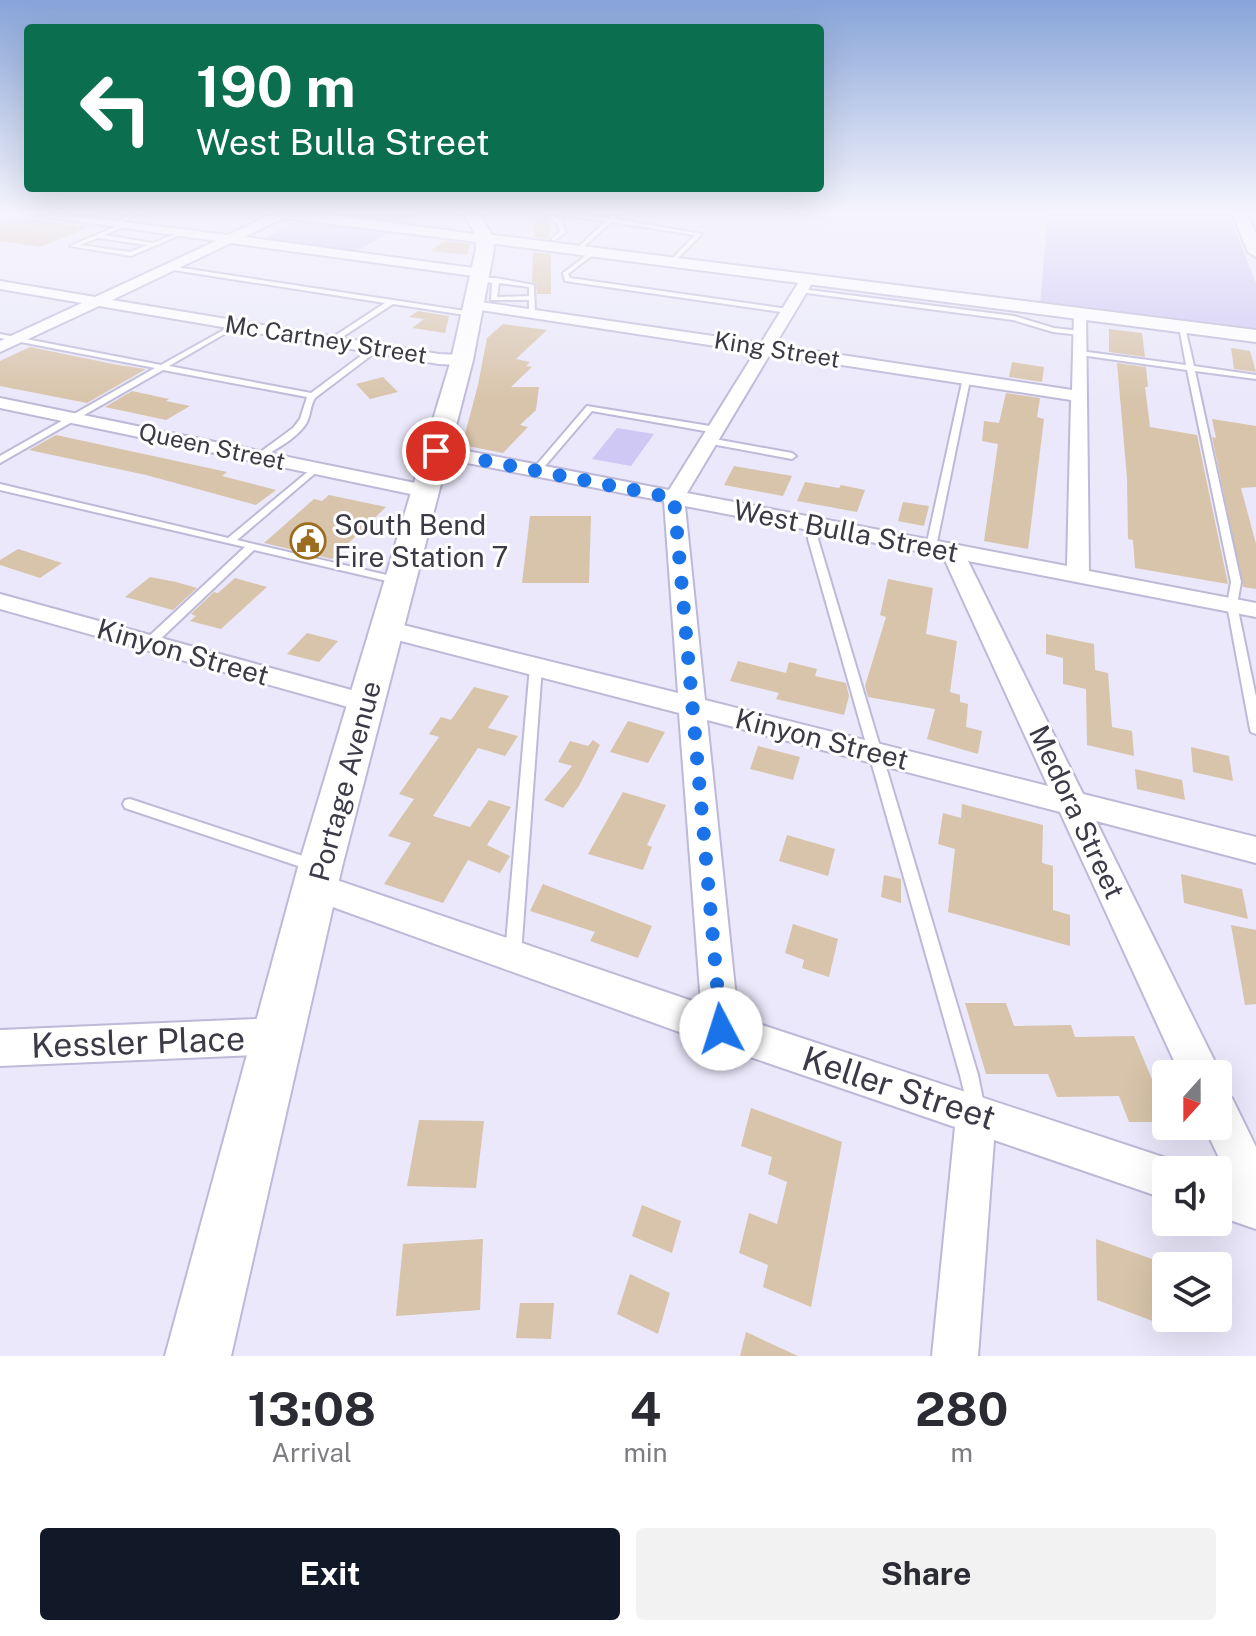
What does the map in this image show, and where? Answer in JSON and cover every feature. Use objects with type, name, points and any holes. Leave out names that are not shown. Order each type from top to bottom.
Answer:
[{"type":"main road","name":"Portage Avenue","points":[[198,1356],[318,877],[482,292],[483,273]]},
{"type":"street","points":[[0,347],[158,273]]},
{"type":"street","name":"King Street","points":[[391,273],[532,306],[765,348],[1080,396]]},
{"type":"street","points":[[713,273],[799,294],[1080,323],[1182,327],[1256,336]]},
{"type":"street","name":"Mc Cartney Street","points":[[0,285],[462,360]]},
{"type":"street","points":[[721,1029],[674,498],[799,294]]},
{"type":"street","points":[[1078,575],[1080,323]]},
{"type":"street","name":"Queen Street","points":[[0,403],[316,468],[430,471]]},
{"type":"street","name":"West Bulla Street","points":[[430,471],[536,471],[1256,610]]},
{"type":"street","name":"Medora Street","points":[[942,549],[1072,803],[1193,1060]]},
{"type":"street","name":"Kinyon Street","points":[[0,601],[366,703]]},
{"type":"street","name":"Kinyon Street","points":[[387,629],[1256,850]]},
{"type":"street","name":"Keller Street","points":[[318,877],[512,957],[1152,1173]]},
{"type":"street","name":"Kessler Place","points":[[0,1048],[277,1036]]},
{"type":"street","points":[[955,1356],[976,1113]]},
{"type":"street","points":[[1231,1140],[1256,1192]]},
{"type":"street","points":[[1232,1200],[1256,1208]]},
{"type":"lane","points":[[203,273],[391,302],[512,291],[532,286],[532,306]]},
{"type":"lane","points":[[566,273],[567,280],[799,294]]},
{"type":"lane","points":[[482,292],[512,291],[532,306]]},
{"type":"lane","points":[[333,341],[391,302]]},
{"type":"lane","points":[[0,460],[236,325]]},
{"type":"lane","points":[[1182,327],[1236,582],[1232,605],[1256,729]]},
{"type":"lane","points":[[0,336],[312,396]]},
{"type":"lane","points":[[259,456],[299,426],[304,418],[306,402],[312,396],[377,348]]},
{"type":"lane","points":[[1080,353],[1256,377]]},
{"type":"lane","points":[[942,549],[966,380]]},
{"type":"lane","points":[[536,471],[590,408],[792,456]]},
{"type":"lane","points":[[230,541],[316,468]]},
{"type":"lane","points":[[0,487],[400,581]]},
{"type":"lane","points":[[816,524],[813,539],[969,1075],[976,1113]]},
{"type":"lane","points":[[149,643],[252,546]]},
{"type":"lane","points":[[512,957],[536,666]]},
{"type":"lane","points":[[130,804],[318,877]]},
{"type":"shaded area","points":[[1043,273],[1252,273],[1256,283],[1256,332],[1040,305]]},
{"type":"shaded area","points":[[617,428],[654,434],[631,466],[592,459]]},
{"type":"building","points":[[532,273],[551,273],[551,294],[537,294],[536,283],[532,282]]},
{"type":"building","points":[[418,311],[449,316],[445,333],[412,328],[424,319],[409,317]]},
{"type":"building","points":[[503,324],[547,330],[516,359],[530,362],[526,366],[532,367],[511,387],[539,387],[536,410],[520,425],[528,427],[503,453],[462,445],[487,338]]},
{"type":"building","points":[[1109,329],[1142,333],[1145,357],[1109,352]]},
{"type":"building","points":[[30,347],[146,369],[87,403],[0,386],[0,361]]},
{"type":"building","points":[[1231,348],[1250,351],[1256,372],[1234,369]]},
{"type":"building","points":[[1012,362],[1044,367],[1042,382],[1009,377]]},
{"type":"building","points":[[1117,363],[1146,367],[1150,427],[1197,435],[1228,584],[1135,568],[1133,540],[1128,539],[1127,478]]},
{"type":"building","points":[[383,377],[398,392],[370,399],[356,384]]},
{"type":"building","points":[[132,391],[190,406],[166,420],[105,407]]},
{"type":"building","points":[[1006,393],[1040,398],[1037,417],[1044,419],[1028,549],[984,541],[998,444],[982,441],[984,421],[999,423]]},
{"type":"building","points":[[1212,419],[1256,426],[1256,487],[1241,488],[1256,544],[1256,589],[1243,587],[1212,437],[1216,438]]},
{"type":"building","points":[[56,435],[227,472],[222,476],[276,490],[256,505],[146,475],[29,450]]},
{"type":"building","points":[[734,466],[792,476],[783,496],[724,485]]},
{"type":"building","points":[[805,482],[865,490],[857,512],[797,501]]},
{"type":"building","name":"South Bend Fire Station 7","points":[[329,495],[386,507],[332,559],[264,543],[314,499],[322,501]]},
{"type":"building","points":[[903,502],[929,506],[924,526],[898,521]]},
{"type":"building","points":[[530,516],[591,516],[589,583],[522,583]]},
{"type":"building","points":[[18,549],[62,563],[40,578],[0,565],[0,560]]},
{"type":"building","points":[[150,577],[197,588],[173,610],[125,597]]},
{"type":"building","points":[[235,578],[267,587],[221,629],[190,621],[196,616],[191,614],[214,592],[218,593]]},
{"type":"building","points":[[888,579],[933,588],[926,634],[957,641],[950,692],[960,695],[960,702],[968,704],[966,727],[982,731],[978,754],[927,739],[935,709],[868,697],[865,686],[886,617],[880,615]]},
{"type":"building","points":[[307,633],[338,641],[319,662],[287,654]]},
{"type":"building","points":[[1046,634],[1094,644],[1095,670],[1108,673],[1112,727],[1132,731],[1134,756],[1087,745],[1086,689],[1063,684],[1063,658],[1046,654]]},
{"type":"building","points":[[738,661],[786,673],[789,662],[817,669],[815,676],[846,683],[849,696],[844,715],[776,699],[779,693],[730,681]]},
{"type":"building","points":[[474,687],[509,696],[488,728],[518,736],[505,756],[478,748],[433,816],[470,827],[489,800],[511,807],[487,845],[510,856],[500,873],[468,860],[443,903],[384,884],[411,843],[388,836],[414,799],[399,794],[439,737],[429,734],[441,717],[451,720]]},
{"type":"building","points":[[628,721],[665,732],[648,763],[610,752]]},
{"type":"building","points":[[593,740],[600,745],[579,786],[563,808],[544,800],[572,766],[558,762],[570,741],[588,746]]},
{"type":"building","points":[[758,746],[800,757],[793,780],[750,769]]},
{"type":"building","points":[[1191,747],[1229,756],[1233,781],[1193,772]]},
{"type":"building","points":[[1135,769],[1182,780],[1185,800],[1137,789]]},
{"type":"building","points":[[623,792],[666,805],[647,845],[652,847],[643,870],[588,854]]},
{"type":"building","points":[[962,804],[1043,825],[1042,863],[1053,866],[1053,910],[1070,915],[1070,946],[948,912],[955,849],[938,844],[943,813],[961,818]]},
{"type":"building","points":[[787,835],[835,849],[828,876],[779,861]]},
{"type":"building","points":[[1181,874],[1242,889],[1248,919],[1184,903]]},
{"type":"building","points":[[884,875],[901,879],[901,903],[881,897]]},
{"type":"building","points":[[543,884],[652,926],[638,958],[590,941],[595,932],[530,911]]},
{"type":"building","points":[[793,924],[838,939],[829,977],[802,968],[804,960],[785,953]]},
{"type":"building","points":[[1231,925],[1256,930],[1256,1004],[1245,1005]]},
{"type":"building","points":[[965,1003],[1006,1003],[1014,1026],[1071,1025],[1075,1037],[1134,1036],[1152,1079],[1152,1122],[1129,1122],[1119,1096],[1057,1097],[1048,1074],[986,1074]]},
{"type":"building","points":[[751,1108],[842,1142],[811,1307],[763,1287],[768,1265],[739,1253],[749,1213],[777,1224],[787,1182],[768,1174],[772,1157],[741,1146]]},
{"type":"building","points":[[419,1120],[484,1121],[476,1188],[407,1186]]},
{"type":"building","points":[[642,1205],[681,1221],[672,1253],[632,1236]]},
{"type":"building","points":[[483,1239],[480,1310],[396,1316],[403,1244]]},
{"type":"building","points":[[1096,1239],[1152,1259],[1152,1321],[1097,1300]]},
{"type":"building","points":[[630,1274],[670,1293],[658,1334],[617,1314]]},
{"type":"building","points":[[520,1303],[554,1303],[551,1339],[516,1338]]},
{"type":"building","points":[[746,1332],[798,1356],[740,1356]]},
{"type":"place","name":"South Bend Fire Station 7","points":[[308,541]]},
{"type":"route","points":[[436,451],[674,498],[721,1029]]}]
